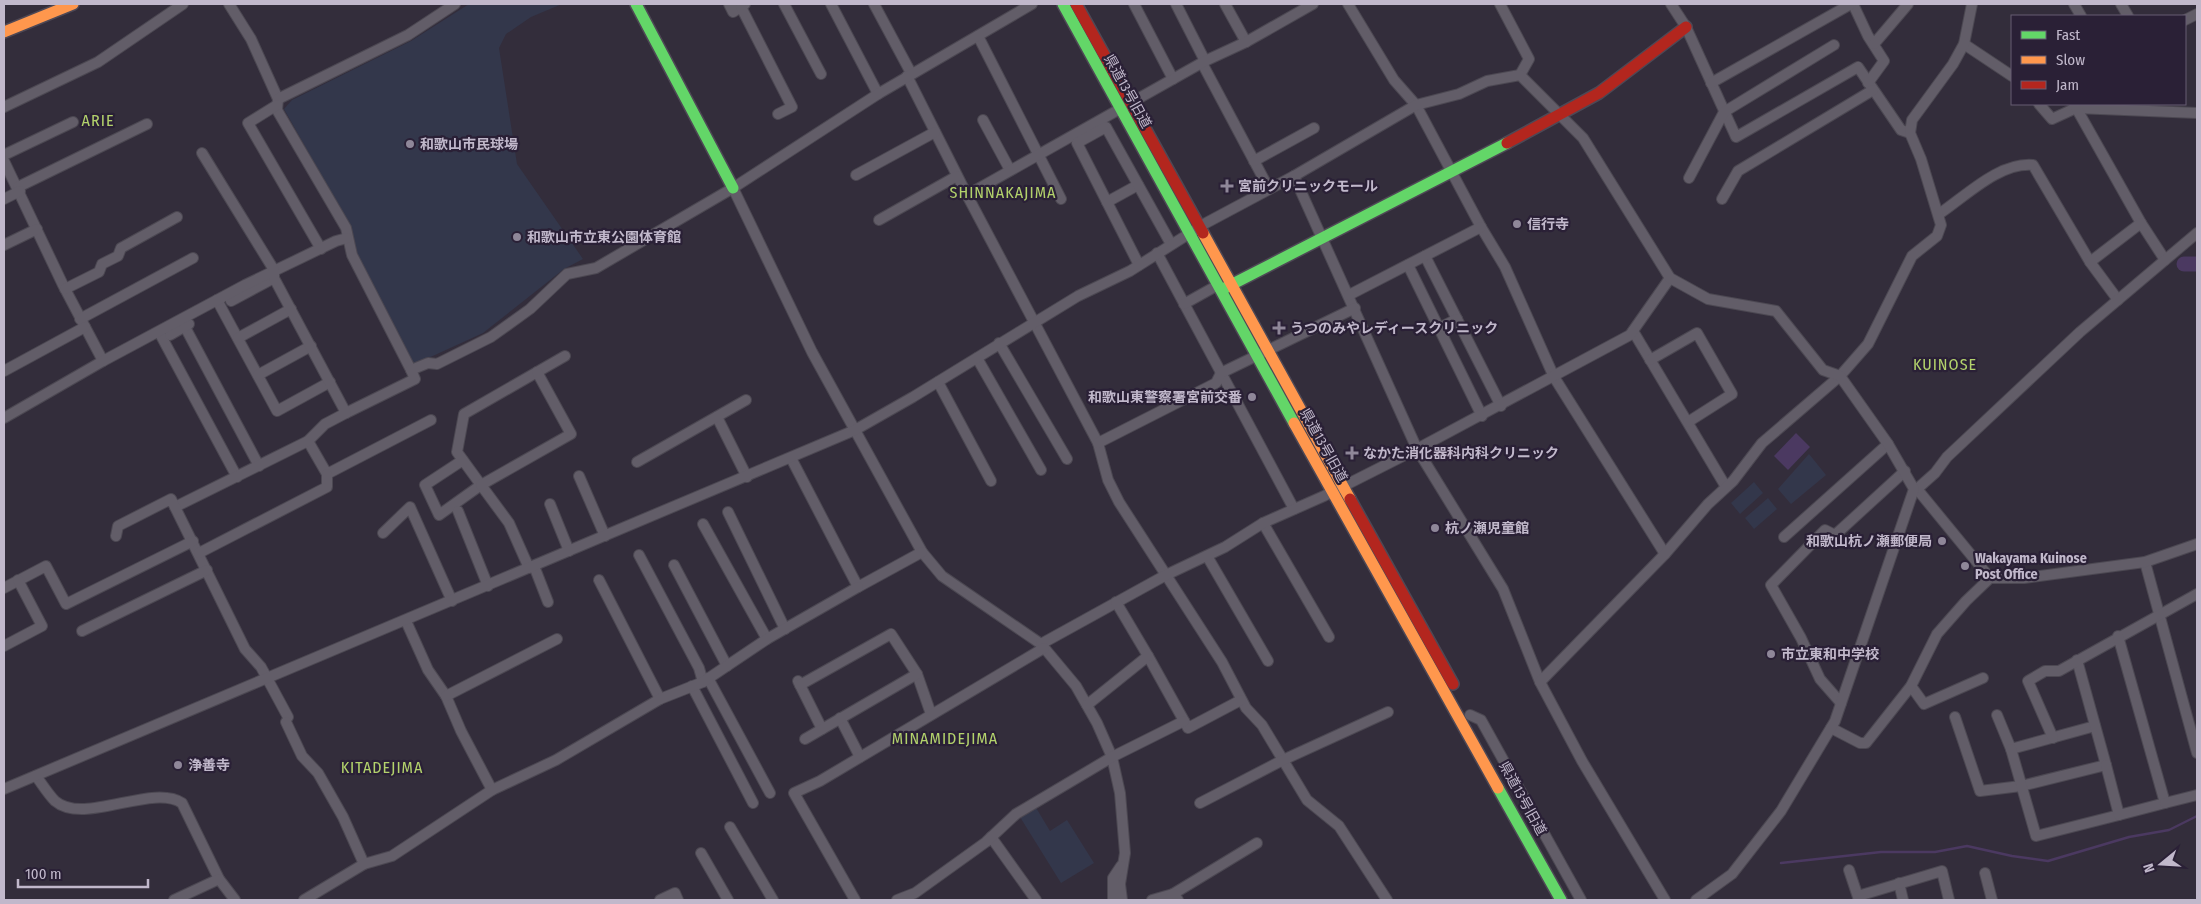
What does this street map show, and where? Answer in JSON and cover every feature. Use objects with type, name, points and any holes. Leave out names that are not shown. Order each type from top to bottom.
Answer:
[{"type":"street","points":[[4,32],[73,4]]},
{"type":"street","points":[[4,107],[98,62],[183,4]]},
{"type":"street","points":[[176,507],[308,441],[326,424],[415,379],[352,255],[346,228],[277,110],[278,102],[251,39],[229,4]]},
{"type":"street","points":[[321,249],[248,123],[278,102],[408,36],[455,4]]},
{"type":"street","points":[[636,4],[733,188],[812,352],[922,552],[942,576],[1042,646],[1076,686],[1087,705],[1112,757],[1120,793],[1124,853],[1122,900]]},
{"type":"street","points":[[729,4],[733,12],[743,5],[792,107],[778,114]]},
{"type":"street","points":[[784,4],[821,74]]},
{"type":"street","points":[[831,4],[878,94]]},
{"type":"street","points":[[874,4],[957,176],[1098,443],[1108,480],[1119,502],[1222,662],[1241,700],[1262,725],[1307,800],[1339,826],[1387,900]]},
{"type":"street","points":[[411,370],[428,363],[437,364],[491,337],[530,309],[567,274],[596,268],[733,188],[909,75],[1032,4]]},
{"type":"street","name":"県道13号旧道","points":[[1063,4],[1125,106],[1194,230],[1223,287],[1344,486],[1464,715]]},
{"type":"street","name":"県道13号旧道","points":[[1076,4],[1125,106]]},
{"type":"street","points":[[1134,4],[1173,79]]},
{"type":"street","points":[[1176,4],[1269,189]]},
{"type":"street","points":[[1225,4],[1246,42]]},
{"type":"street","points":[[967,195],[1173,79],[1246,42],[1313,4]]},
{"type":"street","points":[[1348,4],[1394,80],[1416,105],[1480,227],[1505,267],[1554,377],[1665,554]]},
{"type":"street","points":[[1671,4],[1686,27],[1736,137],[1858,66],[1901,130],[1910,133]]},
{"type":"street","points":[[1711,83],[1852,4],[1884,61],[1870,86],[1738,171],[1722,199]]},
{"type":"street","points":[[1874,44],[1908,4]]},
{"type":"street","points":[[1540,682],[1665,554],[1708,504],[1726,487],[1762,443],[1840,376],[1868,344],[1912,256],[1937,236],[1940,225],[1939,214],[1921,159],[1910,133],[1912,120],[1953,64],[1964,44],[1972,4]]},
{"type":"street","points":[[2074,4],[2080,15]]},
{"type":"street","points":[[2121,4],[2125,15]]},
{"type":"street","points":[[1502,5],[1529,59],[1520,75]]},
{"type":"street","points":[[1184,304],[1322,240],[1599,93],[1686,27]]},
{"type":"street","points":[[978,36],[1061,199]]},
{"type":"street","points":[[1964,44],[2011,75]]},
{"type":"street","points":[[1689,178],[1724,112],[1834,45]]},
{"type":"street","points":[[4,788],[406,621],[855,430],[938,382],[1078,296],[1139,264],[1194,230],[1294,176],[1416,105],[1459,94],[1488,81],[1520,75]]},
{"type":"street","points":[[1520,75],[1583,138],[1670,278],[1708,298],[1776,311],[1823,370],[1840,376],[1888,444],[1915,489],[1990,578]]},
{"type":"street","points":[[2040,105],[2052,119],[2075,106],[2197,113]]},
{"type":"street","points":[[2075,106],[2141,223],[2165,260]]},
{"type":"street","points":[[983,120],[1010,170]]},
{"type":"street","points":[[4,155],[73,122]]},
{"type":"street","points":[[4,199],[19,189],[147,124]]},
{"type":"street","points":[[1139,264],[1077,143],[1106,126],[1171,244]]},
{"type":"street","points":[[1254,161],[1314,128]]},
{"type":"street","points":[[856,175],[935,132]]},
{"type":"street","points":[[202,153],[274,274],[346,413]]},
{"type":"street","points":[[4,161],[19,189],[64,289],[103,361]]},
{"type":"street","points":[[1939,214],[2000,172],[2024,164],[2033,165],[2090,262],[2118,300]]},
{"type":"street","points":[[879,220],[957,176]]},
{"type":"street","points":[[1294,176],[1417,449],[1504,589],[1540,682],[1582,761],[1665,900]]},
{"type":"street","points":[[1107,202],[1138,185]]},
{"type":"street","points":[[64,289],[99,272],[102,264],[118,256],[121,248],[176,217]]},
{"type":"street","points":[[2090,262],[2141,223]]},
{"type":"street","points":[[1348,295],[1480,227]]},
{"type":"street","points":[[4,245],[37,228]]},
{"type":"street","points":[[1696,900],[1732,874],[1782,811],[1831,728],[1915,489],[1935,473],[1947,457],[2073,339],[2197,234]]},
{"type":"street","points":[[4,418],[103,361],[217,300],[347,238]]},
{"type":"street","points":[[1157,253],[1294,509]]},
{"type":"street","points":[[1425,256],[1501,406]]},
{"type":"street","points":[[4,371],[193,258]]},
{"type":"street","points":[[1408,265],[1482,416]]},
{"type":"street","points":[[231,301],[274,274]]},
{"type":"street","points":[[855,900],[794,792],[820,781],[1116,602],[1166,575],[1226,547],[1263,523],[1333,492],[1482,416],[1630,335],[1670,278]]},
{"type":"street","points":[[217,300],[277,410],[330,382]]},
{"type":"street","points":[[1098,443],[1216,383],[1221,373],[1355,308]]},
{"type":"street","points":[[238,338],[291,309]]},
{"type":"street","points":[[170,335],[203,316]]},
{"type":"street","points":[[1439,328],[1457,319]]},
{"type":"street","points":[[185,327],[259,466]]},
{"type":"street","points":[[1633,331],[1726,487]]},
{"type":"street","points":[[159,332],[237,477]]},
{"type":"street","points":[[1650,360],[1698,333],[1732,394],[1688,422]]},
{"type":"street","points":[[999,343],[1067,459]]},
{"type":"street","points":[[258,375],[311,346]]},
{"type":"street","name":"県道13号旧道","points":[[1261,352],[1333,492],[1572,900]]},
{"type":"street","points":[[548,602],[509,523],[457,452],[464,414],[565,356]]},
{"type":"street","points":[[976,358],[1041,470]]},
{"type":"street","points":[[463,460],[425,485],[439,514],[481,485],[571,434],[538,372]]},
{"type":"street","points":[[938,382],[991,481]]},
{"type":"street","points":[[637,462],[746,400]]},
{"type":"street","points":[[717,417],[747,477]]},
{"type":"street","points":[[327,474],[432,420]]},
{"type":"street","points":[[199,553],[327,486],[327,474],[308,441]]},
{"type":"street","points":[[1784,538],[1888,444]]},
{"type":"street","points":[[791,458],[858,587]]},
{"type":"street","points":[[1841,703],[1820,680],[1801,638],[1771,585],[1825,530],[1835,535],[1905,471]]},
{"type":"street","points":[[579,476],[605,536]]},
{"type":"street","points":[[116,536],[118,526],[171,499],[245,650],[267,678],[302,756],[318,773],[343,817],[364,864]]},
{"type":"street","points":[[550,504],[569,551]]},
{"type":"street","points":[[383,533],[410,506],[452,601]]},
{"type":"street","points":[[458,511],[488,586]]},
{"type":"street","points":[[728,512],[785,629]]},
{"type":"street","points":[[1263,523],[1330,637]]},
{"type":"street","points":[[703,524],[767,639]]},
{"type":"street","points":[[4,588],[46,566],[66,604],[192,541]]},
{"type":"street","points":[[1831,728],[1860,743],[1866,743],[1911,686],[1937,634],[1966,601],[1990,578],[2024,578],[2145,562],[2197,544]]},
{"type":"street","points":[[304,900],[364,864],[392,856],[492,790],[556,760],[660,699],[706,680],[767,639],[922,552]]},
{"type":"street","points":[[639,555],[699,668],[770,793]]},
{"type":"street","points":[[1207,556],[1268,661]]},
{"type":"street","points":[[2145,562],[2197,753]]},
{"type":"street","points":[[674,565],[727,666]]},
{"type":"street","points":[[82,631],[207,570]]},
{"type":"street","points":[[4,646],[42,626],[18,580]]},
{"type":"street","points":[[599,580],[660,699]]},
{"type":"street","points":[[2053,738],[2028,681],[2045,672],[2059,670],[2197,594]]},
{"type":"street","points":[[1116,602],[1188,728],[1241,700]]},
{"type":"street","points":[[406,621],[428,670],[446,696],[461,731],[492,790]]},
{"type":"street","points":[[822,729],[799,682],[891,634],[917,674],[931,714]]},
{"type":"street","points":[[2118,636],[2166,803]]},
{"type":"street","points":[[446,696],[557,639]]},
{"type":"street","points":[[1087,705],[1148,656]]},
{"type":"street","points":[[2077,660],[2119,815]]},
{"type":"street","points":[[805,739],[917,674]]},
{"type":"street","points":[[1911,686],[1924,704],[1983,678]]},
{"type":"street","points":[[692,686],[753,803]]},
{"type":"street","points":[[1200,803],[1284,760],[1388,712]]},
{"type":"street","points":[[1555,900],[1461,734],[1464,715],[1481,720],[1581,900]]},
{"type":"street","points":[[1997,715],[2012,749],[2036,836],[2197,795]]},
{"type":"street","points":[[1954,717],[1980,791],[2021,786],[2106,765]]},
{"type":"street","points":[[840,718],[860,757]]},
{"type":"street","points":[[897,900],[915,893],[991,837],[1016,814],[1112,757],[1184,721]]},
{"type":"street","points":[[2012,749],[2095,726]]},
{"type":"street","name":"県道13号旧道","points":[[1475,733],[1562,900]]},
{"type":"street","points":[[36,776],[55,801],[74,810],[148,799],[176,800],[182,803],[219,879],[235,900]]},
{"type":"street","points":[[730,827],[773,900]]},
{"type":"street","points":[[991,837],[1036,900]]},
{"type":"street","points":[[1152,900],[1175,897],[1257,843]]},
{"type":"street","points":[[701,853],[728,900]]},
{"type":"street","points":[[1113,900],[1113,878],[1122,866]]},
{"type":"street","points":[[1122,866],[1129,900]]},
{"type":"street","points":[[1849,870],[1858,898],[1942,871],[1949,900]]},
{"type":"street","points":[[1985,873],[1992,900]]},
{"type":"street","points":[[174,900],[219,879]]},
{"type":"street","points":[[1898,884],[1903,900]]},
{"type":"street","points":[[660,900],[675,893],[678,900]]},
{"type":"shaded area","points":[[469,4],[562,4],[531,17],[506,34],[499,48],[517,164],[583,259],[564,269],[483,333],[413,365],[357,257],[344,216],[284,109],[292,100],[411,41]]},
{"type":"shaded area","points":[[1796,433],[1810,447],[1788,470],[1774,456]]},
{"type":"shaded area","points":[[1809,454],[1826,475],[1791,504],[1778,489]]},
{"type":"shaded area","points":[[1754,482],[1763,493],[1740,514],[1731,503]]},
{"type":"shaded area","points":[[1768,498],[1777,509],[1754,529],[1745,518]]},
{"type":"shaded area","points":[[1035,806],[1050,831],[1067,820],[1094,863],[1061,883],[1020,817]]},
{"type":"waterway","points":[[2184,264],[2197,264]]},
{"type":"waterway","points":[[1781,863],[1881,852],[1935,852],[1967,846],[2012,856],[2048,861],[2129,837],[2169,830],[2197,816]]},
{"type":"traffic: fast","points":[[636,4],[733,188]]},
{"type":"traffic: fast","points":[[1063,4],[1294,423]]},
{"type":"traffic: fast","points":[[1223,289],[1507,143]]},
{"type":"traffic: fast","points":[[1498,788],[1561,900]]},
{"type":"traffic: slow","points":[[4,32],[73,4]]},
{"type":"traffic: slow","points":[[1203,233],[1350,499]]},
{"type":"traffic: slow","points":[[1294,423],[1498,788]]},
{"type":"traffic: jam","points":[[1076,4],[1203,233]]},
{"type":"traffic: jam","points":[[1507,143],[1599,93],[1686,27]]},
{"type":"traffic: jam","points":[[1350,499],[1453,684]]},
{"type":"place","name":"和歌山市民球場","points":[[410,144]]},
{"type":"place","name":"宮前クリニックモール","points":[[1227,186]]},
{"type":"place","name":"信行寺","points":[[1517,224]]},
{"type":"place","name":"和歌山市立東公園体育館","points":[[517,237]]},
{"type":"place","name":"うつのみやレディースクリニック","points":[[1279,328]]},
{"type":"place","name":"和歌山東警察署宮前交番","points":[[1252,397]]},
{"type":"place","name":"なかた消化器科内科クリニック","points":[[1352,453]]},
{"type":"place","name":"杭ノ瀬児童館","points":[[1435,528]]},
{"type":"place","name":"和歌山杭ノ瀬郵便局","points":[[1942,541]]},
{"type":"place","name":"Wakayama Kuinose Post Office","points":[[1965,566]]},
{"type":"place","name":"市立東和中学校","points":[[1771,654]]},
{"type":"place","name":"浄善寺","points":[[178,765]]},
{"type":"district","name":"ARIE","points":[[98,120]]},
{"type":"district","name":"SHINNAKAJIMA","points":[[1003,192]]},
{"type":"district","name":"KUINOSE","points":[[1945,364]]},
{"type":"district","name":"MINAMIDEJIMA","points":[[945,738]]},
{"type":"district","name":"KITADEJIMA","points":[[382,767]]}]
